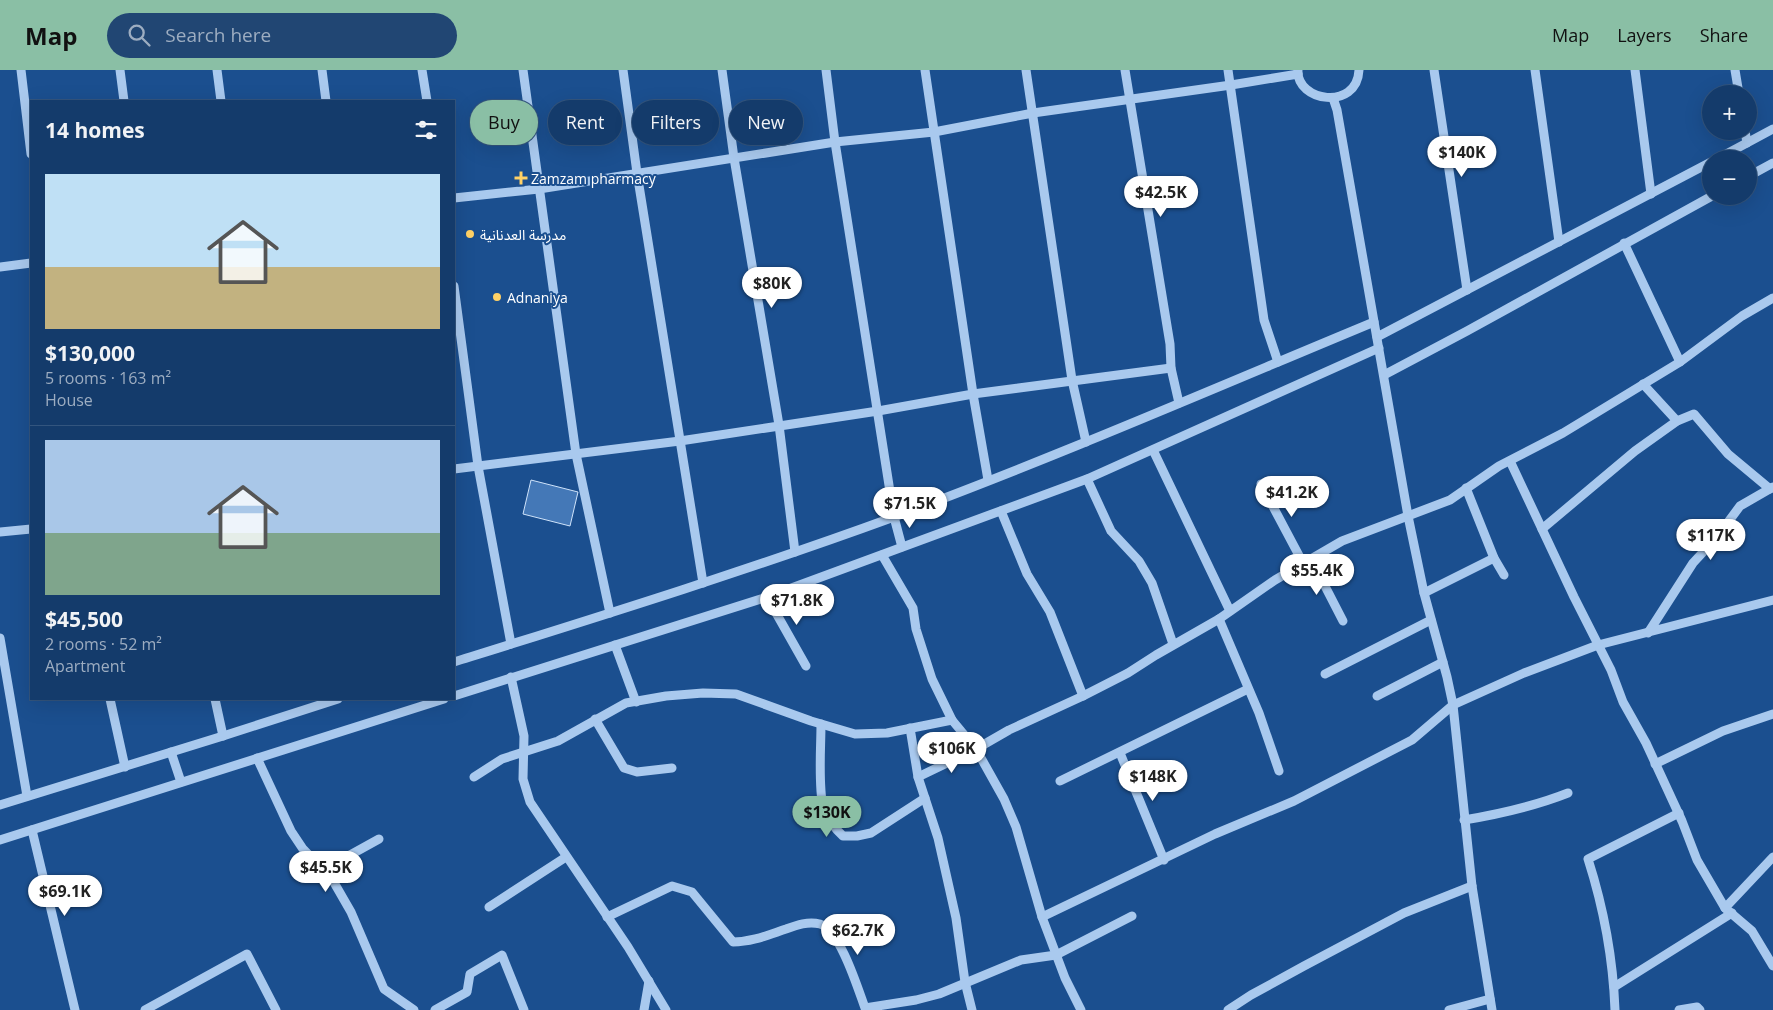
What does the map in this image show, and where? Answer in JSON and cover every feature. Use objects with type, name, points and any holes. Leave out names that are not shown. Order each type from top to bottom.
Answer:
[{"type":"street","points":[[21,70],[30,146]]},
{"type":"street","points":[[120,70],[124,100]]},
{"type":"street","points":[[216,70],[222,100]]},
{"type":"street","points":[[322,70],[326,100]]},
{"type":"street","points":[[422,70],[427,100]]},
{"type":"street","points":[[523,70],[576,454],[610,613]]},
{"type":"street","points":[[623,70],[637,173],[703,583]]},
{"type":"street","points":[[722,70],[734,158],[779,425],[796,552]]},
{"type":"street","points":[[826,70],[835,142],[894,517],[902,547]]},
{"type":"street","points":[[925,70],[973,394],[988,480]]},
{"type":"street","points":[[1026,70],[1072,380],[1086,442]]},
{"type":"street","points":[[1125,70],[1170,344],[1171,368],[1179,403]]},
{"type":"street","points":[[1228,70],[1264,320],[1278,362]]},
{"type":"street","points":[[455,198],[539,188],[835,142],[934,132],[1033,113],[1231,85],[1298,72],[1302,83],[1310,92],[1321,97],[1333,98],[1344,94],[1353,86],[1359,70]]},
{"type":"street","points":[[1434,70],[1467,290]]},
{"type":"street","points":[[1535,70],[1559,242]]},
{"type":"street","points":[[1635,70],[1651,194]]},
{"type":"street","points":[[1735,70],[1738,85]]},
{"type":"street","points":[[1333,98],[1337,110],[1408,516],[1424,593],[1453,705],[1472,886],[1492,1010]]},
{"type":"street","points":[[1734,150],[1773,129]]},
{"type":"street","points":[[1757,172],[1773,163]]},
{"type":"street","points":[[1377,337],[1702,167]]},
{"type":"street","points":[[1384,374],[1467,331],[1702,201]]},
{"type":"street","points":[[1624,243],[1680,362]]},
{"type":"street","points":[[0,267],[30,263]]},
{"type":"street","points":[[455,294],[478,466],[511,644]]},
{"type":"street","points":[[918,777],[976,749],[1009,730],[1128,673],[1173,644],[1219,618],[1307,561],[1342,542],[1450,500],[1510,461],[1563,434],[1680,362],[1742,316],[1771,299],[1773,310]]},
{"type":"street","points":[[455,662],[703,583],[894,517],[1086,442],[1374,322]]},
{"type":"street","points":[[455,696],[767,597],[1086,480],[1379,348]]},
{"type":"street","points":[[455,468],[680,441],[878,411],[973,394],[1171,368]]},
{"type":"street","points":[[1643,384],[1677,421]]},
{"type":"street","points":[[1542,529],[1635,451],[1677,421],[1694,414],[1728,454],[1772,488],[1740,506],[1717,537],[1693,563],[1648,633]]},
{"type":"street","points":[[1153,450],[1230,611]]},
{"type":"street","points":[[1510,461],[1611,670],[1623,702],[1656,764],[1697,860],[1728,910],[1752,931],[1773,966]]},
{"type":"street","points":[[1086,480],[1112,531],[1138,561],[1152,583],[1173,644]]},
{"type":"street","points":[[1261,484],[1343,621]]},
{"type":"street","points":[[1466,488],[1494,558],[1504,575]]},
{"type":"street","points":[[1001,511],[1027,574],[1050,612],[1083,696]]},
{"type":"street","points":[[0,532],[30,529]]},
{"type":"street","points":[[882,555],[913,608],[916,630],[932,679],[952,720],[976,749],[1004,799],[1016,827],[1042,917],[1065,978],[1081,1010]]},
{"type":"street","points":[[1424,593],[1494,558]]},
{"type":"street","points":[[767,597],[806,666]]},
{"type":"street","points":[[1042,917],[1164,860],[1214,834],[1294,801],[1412,740],[1453,705],[1524,673],[1598,645],[1773,600]]},
{"type":"street","points":[[1219,618],[1279,771]]},
{"type":"street","points":[[1325,674],[1431,620]]},
{"type":"street","points":[[0,638],[27,796]]},
{"type":"street","points":[[615,645],[636,702]]},
{"type":"street","points":[[1377,696],[1443,662]]},
{"type":"street","points":[[512,677],[524,736],[523,779],[530,802],[607,917],[666,1010]]},
{"type":"street","points":[[1060,781],[1248,689]]},
{"type":"street","points":[[474,777],[502,759],[558,741],[626,703],[666,696],[703,693],[736,694],[855,734],[887,732],[952,720]]},
{"type":"street","points":[[110,700],[125,767]]},
{"type":"street","points":[[215,700],[223,736]]},
{"type":"street","points":[[0,805],[223,736],[312,703],[332,700]]},
{"type":"street","points":[[0,840],[441,700]]},
{"type":"street","points":[[1656,764],[1723,731],[1773,714]]},
{"type":"street","points":[[595,719],[624,768],[637,772],[672,768]]},
{"type":"street","points":[[821,724],[821,779],[824,808],[836,830],[843,836],[871,833],[925,798]]},
{"type":"street","points":[[910,728],[918,777],[938,838],[956,918],[964,982],[972,1010]]},
{"type":"street","points":[[172,752],[181,782]]},
{"type":"street","points":[[1120,752],[1164,860]]},
{"type":"street","points":[[257,758],[291,831],[303,848],[332,879],[351,912],[384,989],[414,1010]]},
{"type":"street","points":[[1464,820],[1494,815],[1568,793]]},
{"type":"street","points":[[1615,1010],[1610,950],[1600,898],[1588,859],[1678,813]]},
{"type":"street","points":[[32,830],[75,1010]]},
{"type":"street","points":[[323,870],[379,839]]},
{"type":"street","points":[[489,907],[566,857]]},
{"type":"street","points":[[1614,987],[1728,910],[1773,857]]},
{"type":"street","points":[[607,917],[672,886],[692,892],[733,942],[746,942],[803,923],[821,924],[834,935],[847,962],[863,1009],[939,994],[964,982],[1021,960],[1056,954],[1132,916]]},
{"type":"street","points":[[1228,1010],[1304,966],[1386,923],[1432,901],[1472,886]]},
{"type":"street","points":[[144,1010],[247,954],[276,1010]]},
{"type":"street","points":[[435,1010],[467,992],[470,974],[502,955],[524,1010]]},
{"type":"street","points":[[644,1010],[648,981]]},
{"type":"street","points":[[1449,1010],[1490,999]]},
{"type":"street","points":[[1679,1010],[1697,1007],[1700,1010]]},
{"type":"building","points":[[531,480],[578,492],[570,526],[523,514]]},
{"type":"place","name":"Zamzam pharmacy","points":[[521,178]]},
{"type":"place","name":"مدرسة العدنانية","points":[[470,234]]},
{"type":"place","name":"Adnaniya","points":[[497,297]]}]
